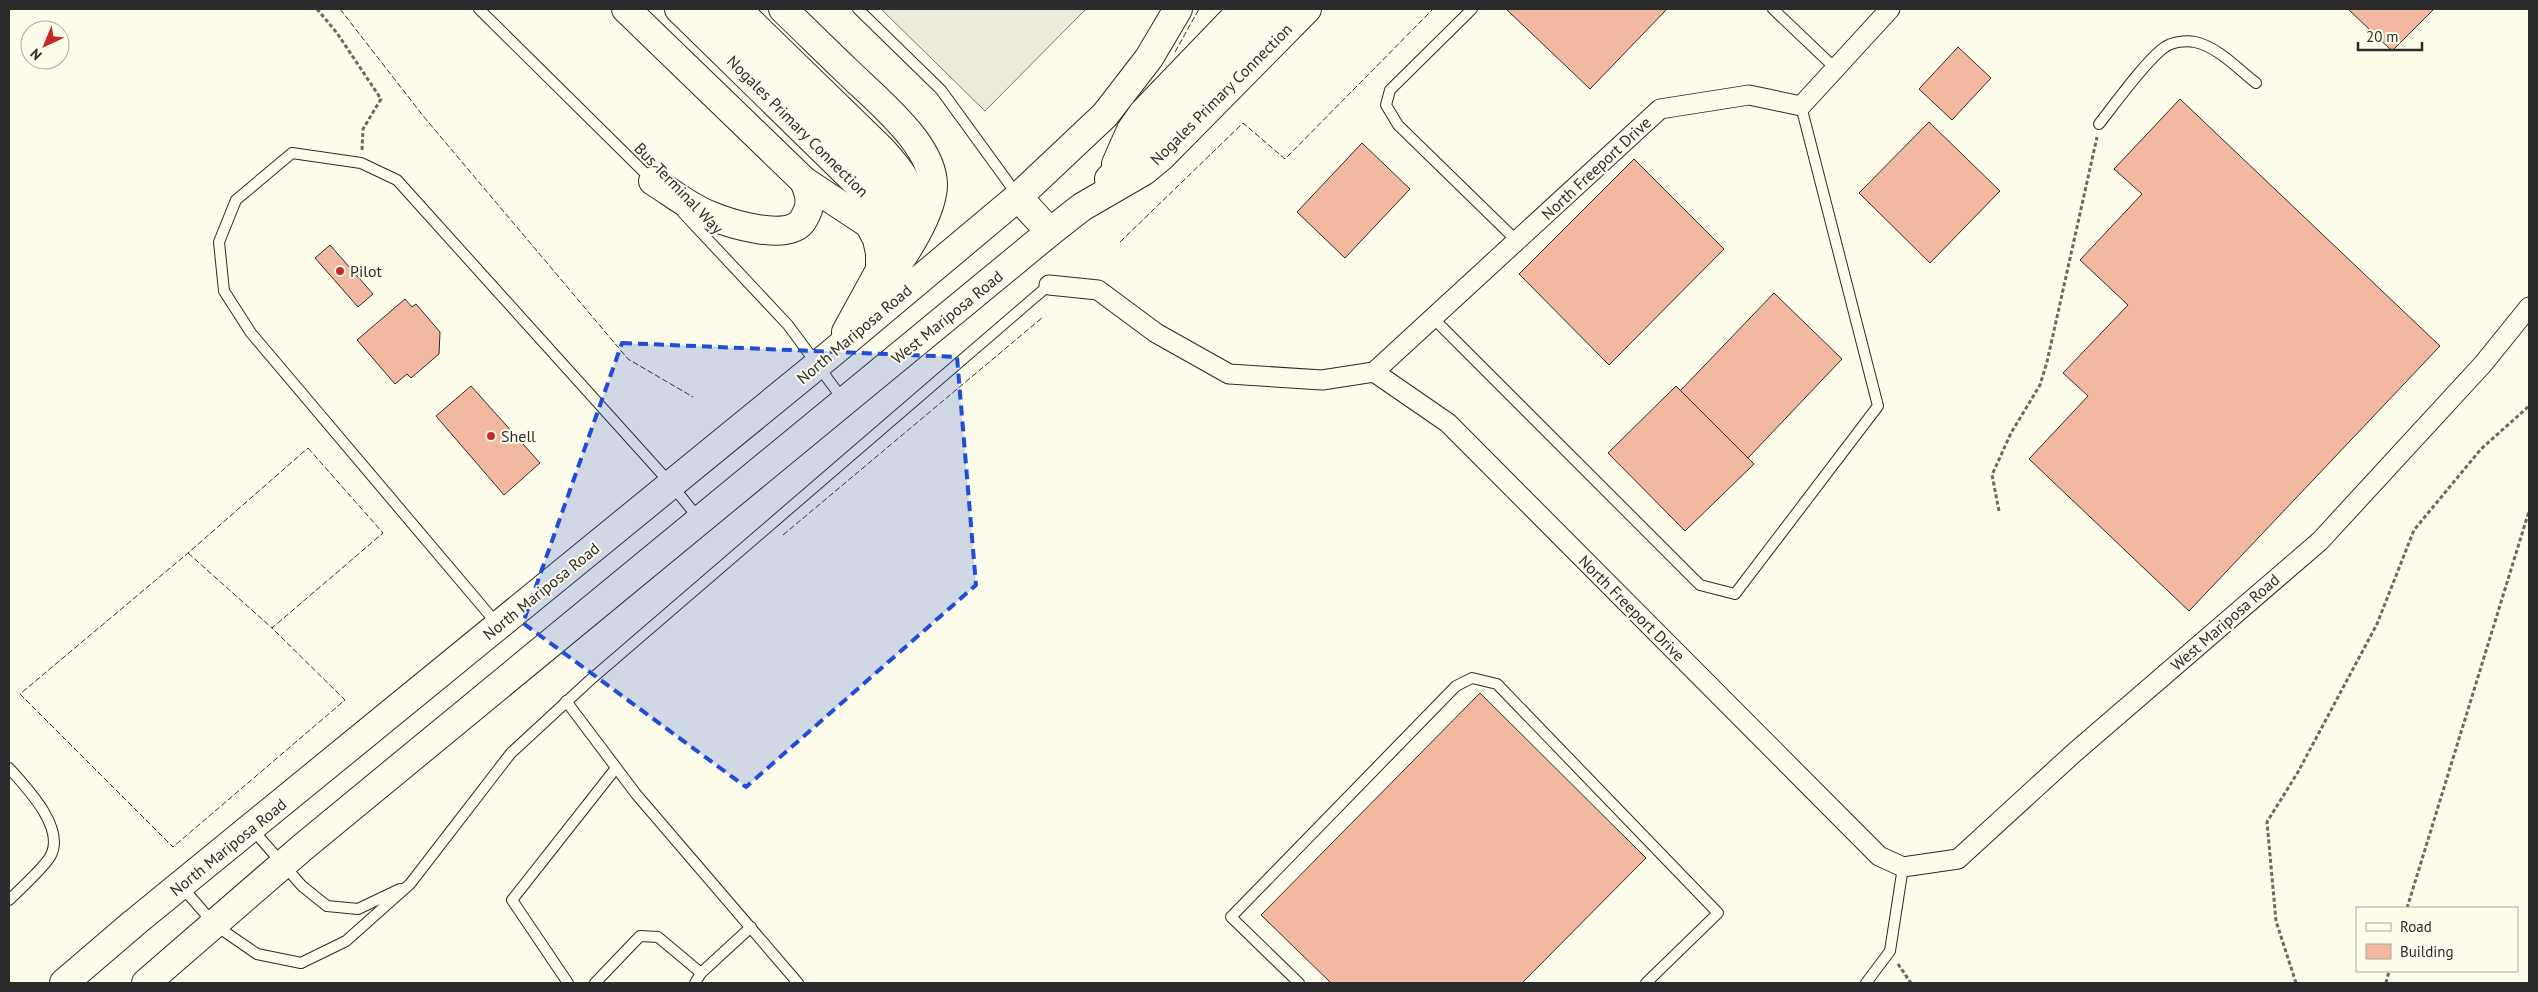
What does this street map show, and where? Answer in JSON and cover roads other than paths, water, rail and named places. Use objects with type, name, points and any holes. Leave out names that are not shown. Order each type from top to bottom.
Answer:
[{"type":"highway","name":"Nogales Primary Connection","points":[[626,9],[804,181],[869,224]]},
{"type":"highway","name":"Nogales Primary Connection","points":[[653,9],[869,224],[877,239],[880,253],[895,248],[923,197],[920,176],[910,158],[894,138],[762,9]]},
{"type":"highway","name":"Nogales Primary Connection","points":[[680,9],[874,202],[895,248]]},
{"type":"highway","name":"Nogales Primary Connection","points":[[708,9],[882,180],[892,196],[898,214],[893,270],[831,350]]},
{"type":"highway","name":"Nogales Primary Connection","points":[[737,9],[882,150],[901,172],[910,195],[909,210],[895,248]]},
{"type":"highway","name":"Nogales Primary Connection","points":[[783,9],[905,128],[923,153],[932,176],[933,193],[895,248],[831,350]]},
{"type":"highway","points":[[1050,232],[1018,197],[1105,115],[1149,58],[1178,9]]},
{"type":"highway","name":"Nogales Primary Connection","points":[[1110,179],[1131,130],[1143,113],[1243,9]]},
{"type":"highway","name":"Nogales Primary Connection","points":[[1050,232],[1082,207],[1275,9]]},
{"type":"highway","name":"Nogales Primary Connection","points":[[1082,207],[1144,171],[1161,157],[1307,9]]},
{"type":"highway","points":[[652,181],[708,214],[748,228],[781,231],[801,224],[810,210],[810,196],[804,181]]},
{"type":"highway","name":"North Mariposa Road","points":[[64,983],[1018,197]]},
{"type":"highway","name":"West Mariposa Road","points":[[844,401],[1050,232]]},
{"type":"highway","points":[[146,983],[282,865],[844,401]]},
{"type":"street","points":[[1801,106],[1890,9]]},
{"type":"street","name":"North Freeport Drive","points":[[1801,106],[1749,95],[1660,109],[1374,372],[1448,423],[1879,856],[1903,867]]},
{"type":"street","points":[[1049,285],[1098,290],[1156,333],[1229,374],[1322,380],[1374,372]]},
{"type":"street","name":"West Mariposa Road","points":[[1903,867],[1958,859],[2075,752],[2320,541],[2483,364],[2529,307]]},
{"type":"lane","name":"Bus Terminal Way","points":[[479,9],[652,181],[788,325],[831,350],[844,401]]},
{"type":"lane","points":[[858,9],[941,90],[1018,197]]},
{"type":"lane","points":[[1472,9],[1390,90],[1386,105],[1398,124],[1517,240]]},
{"type":"lane","points":[[1774,9],[1835,68]]},
{"type":"lane","points":[[2099,124],[2152,59],[2165,47],[2176,42],[2194,42],[2214,50],[2256,83]]},
{"type":"lane","points":[[1433,318],[1700,584],[1735,594],[1878,406],[1801,106]]},
{"type":"lane","points":[[499,626],[251,333],[224,291],[219,242],[236,200],[292,153],[361,163],[397,180],[671,484],[699,520]]},
{"type":"lane","points":[[180,886],[215,925],[257,954],[301,963],[346,942],[410,884],[511,752],[566,701],[1049,285]]},
{"type":"lane","points":[[1298,983],[1231,917],[1456,686],[1472,678],[1497,684],[1718,914],[1646,983]]},
{"type":"lane","points":[[566,701],[636,794],[798,983]]},
{"type":"lane","points":[[9,768],[36,800],[53,831],[52,854],[9,900]]},
{"type":"lane","points":[[568,983],[512,900],[616,768]]},
{"type":"lane","points":[[252,828],[302,886],[327,906],[358,909],[410,884]]},
{"type":"lane","points":[[1866,983],[1890,951],[1903,867]]},
{"type":"lane","points":[[695,983],[700,973],[751,927]]},
{"type":"lane","points":[[595,983],[640,936],[658,937],[700,973]]},
{"type":"place","name":"Pilot","points":[[340,271]]},
{"type":"place","name":"Shell","points":[[491,436]]}]
